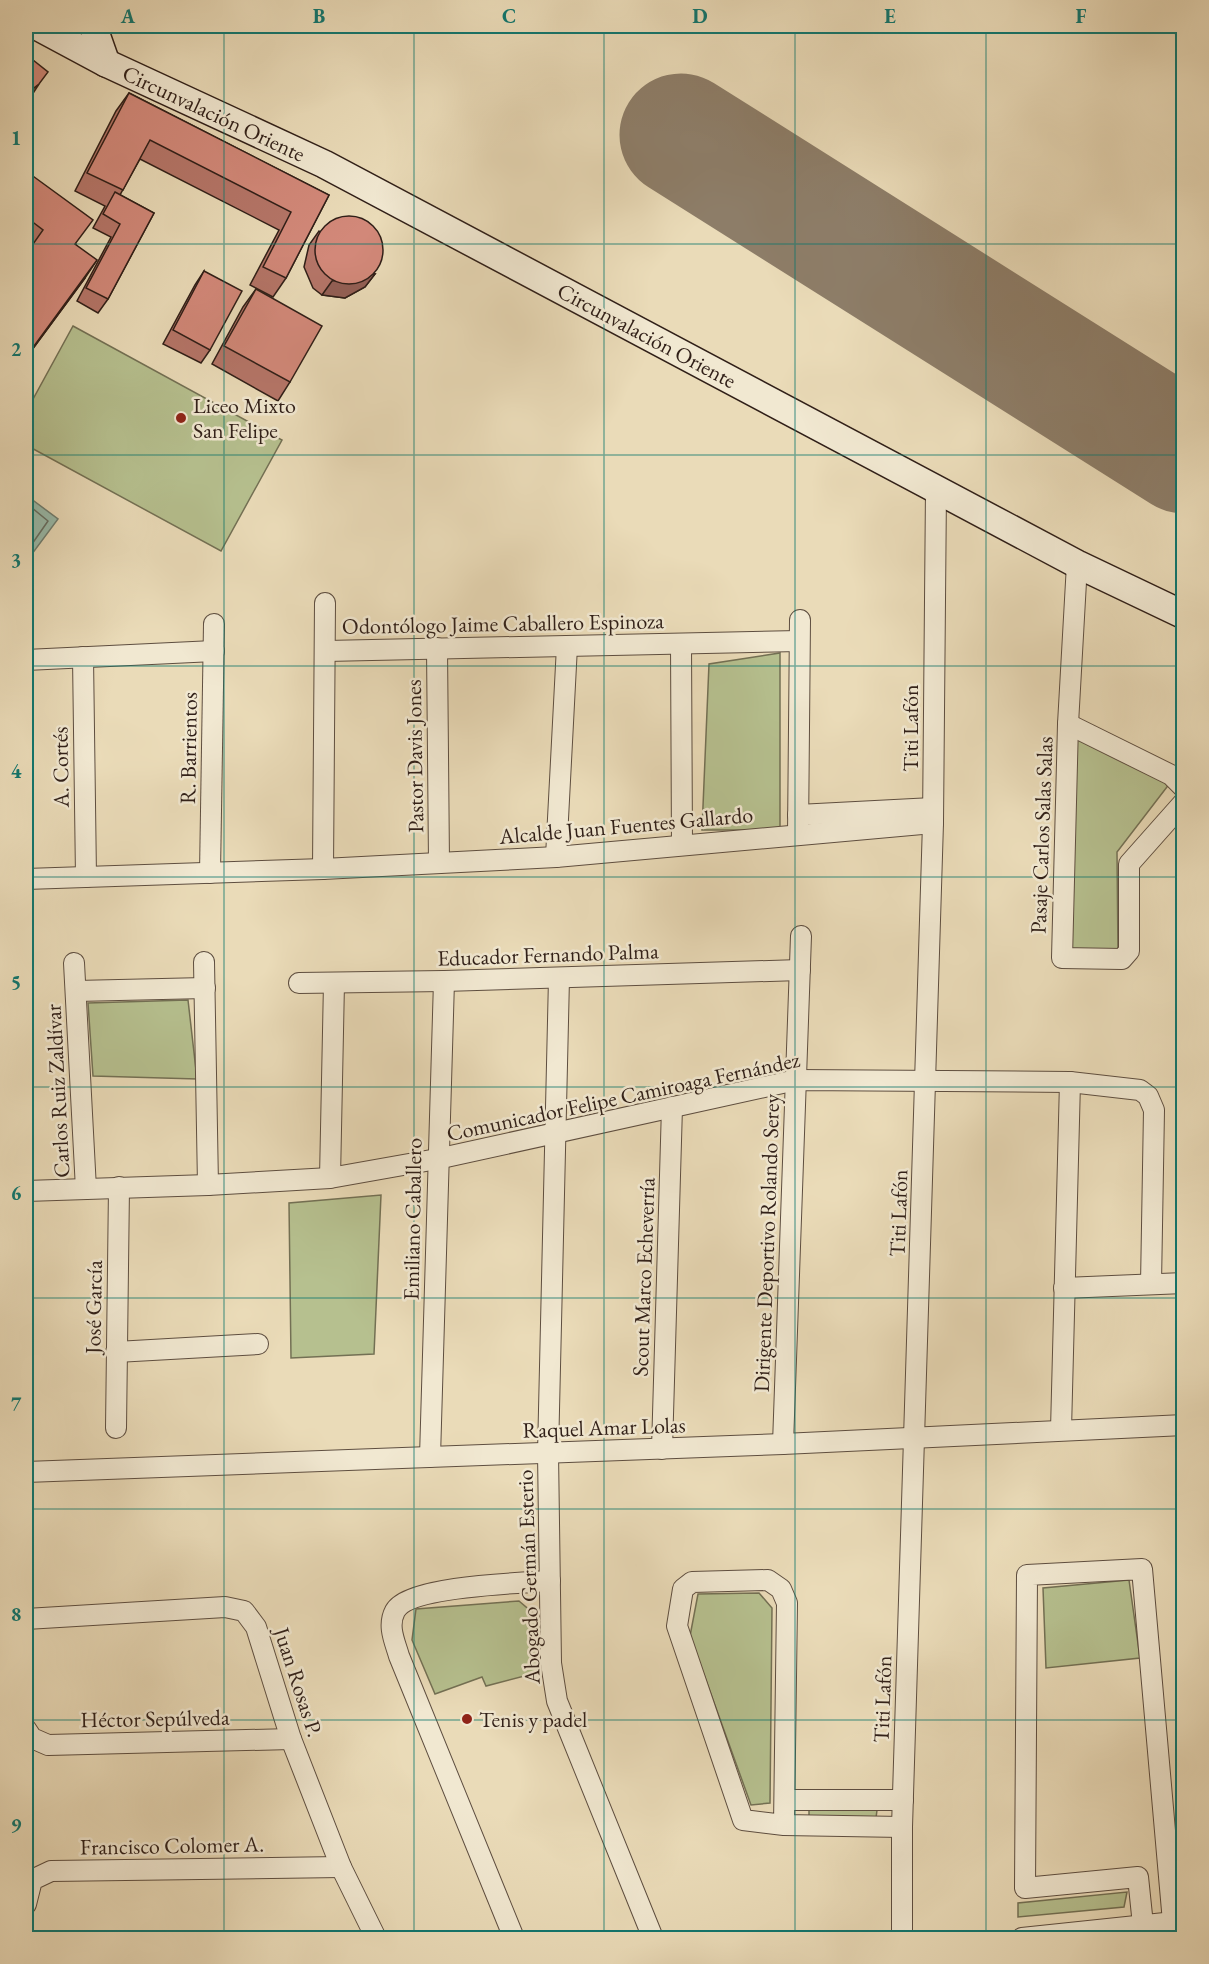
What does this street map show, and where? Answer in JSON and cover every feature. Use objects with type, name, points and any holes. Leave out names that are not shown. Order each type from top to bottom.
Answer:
[{"type":"street","name":"Circunvalación Oriente","points":[[37,26],[106,63],[324,164],[1077,564],[1184,615]]},
{"type":"street","name":"Circunvalación Oriente","points":[[93,26],[106,63]]},
{"type":"street","name":"Titi Lafón","points":[[902,1938],[902,1827],[916,1439],[933,815],[936,489]]},
{"type":"street","name":"Pasaje Carlos Salas Salas","points":[[1077,564],[1068,724],[1062,958],[1122,959],[1127,956],[1129,951],[1129,864],[1184,802]]},
{"type":"street","points":[[323,869],[325,603]]},
{"type":"street","points":[[798,835],[800,620]]},
{"type":"street","name":"R. Barrientos","points":[[210,873],[214,624]]},
{"type":"street","name":"Odontólogo Jaime Caballero Espinoza","points":[[326,651],[800,641]]},
{"type":"street","name":"Odontólogo Jaime Caballero Espinoza","points":[[681,644],[682,845]]},
{"type":"street","points":[[556,856],[567,646]]},
{"type":"street","name":"Pastor Davis Jones","points":[[437,648],[439,863]]},
{"type":"street","points":[[26,660],[214,651]]},
{"type":"street","name":"A. Cortés","points":[[83,657],[86,877]]},
{"type":"street","name":"Pasaje Carlos Salas Salas","points":[[1068,724],[1171,775],[1184,788]]},
{"type":"street","points":[[798,815],[933,815]]},
{"type":"street","name":"Alcalde Juan Fuentes Gallardo","points":[[26,879],[323,869],[556,856],[798,835],[933,815]]},
{"type":"street","name":"Dirigente Deportivo Rolando Serey","points":[[783,1444],[801,936]]},
{"type":"street","points":[[204,962],[208,1185]]},
{"type":"street","name":"Carlos Ruiz Zaldívar","points":[[74,963],[86,1189]]},
{"type":"street","name":"Educador Fernando Palma","points":[[298,982],[334,984],[800,970]]},
{"type":"street","name":"Abogado Germán Esterio","points":[[559,978],[548,1453],[551,1663],[557,1701],[653,1938]]},
{"type":"street","name":"Emiliano Caballero","points":[[430,1457],[444,981]]},
{"type":"street","points":[[330,1178],[334,984]]},
{"type":"street","name":"Carlos Ruiz Zaldívar","points":[[76,991],[205,988]]},
{"type":"street","name":"Comunicador Felipe Camiroaga Fernández","points":[[26,1191],[330,1178],[437,1159],[796,1080],[1070,1082],[1140,1090],[1148,1096],[1154,1110],[1151,1284]]},
{"type":"street","points":[[1061,1430],[1070,1082]]},
{"type":"street","name":"Scout Marco Echeverría","points":[[662,1449],[672,1107]]},
{"type":"street","name":"José García","points":[[117,1428],[119,1187]]},
{"type":"street","points":[[1064,1288],[1184,1283]]},
{"type":"street","points":[[116,1352],[258,1344]]},
{"type":"street","name":"Raquel Amar Lolas","points":[[26,1472],[916,1439],[1184,1425]]},
{"type":"street","points":[[1022,1938],[1178,1922],[1169,1875],[1142,1569],[1027,1575],[1024,1888],[1169,1875]]},
{"type":"street","points":[[784,1825],[787,1603],[781,1589],[768,1580],[692,1582],[683,1589],[677,1626],[743,1820],[784,1825],[902,1827]]},
{"type":"street","points":[[514,1938],[399,1656],[391,1627],[395,1610],[409,1598],[431,1592],[550,1581]]},
{"type":"street","name":"Juan Rosas P.","points":[[26,1619],[225,1607],[244,1611],[256,1627],[291,1738],[341,1867],[376,1938]]},
{"type":"street","name":"Héctor Sepúlveda","points":[[26,1729],[32,1738],[48,1744],[291,1738]]},
{"type":"street","points":[[785,1800],[903,1800]]},
{"type":"street","name":"Francisco Colomer A.","points":[[26,1904],[32,1880],[51,1871],[341,1867]]},
{"type":"street","points":[[1138,1877],[1143,1924]]},
{"type":"lane","points":[[1170,26],[1184,31]]},
{"type":"green space","points":[[73,326],[282,440],[221,551],[26,445],[26,412]]},
{"type":"green space","points":[[780,653],[780,830],[702,830],[709,664]]},
{"type":"green space","points":[[1072,736],[1170,783],[1117,852],[1118,954],[1070,951]]},
{"type":"green space","points":[[188,1000],[197,1079],[93,1076],[88,1003]]},
{"type":"green space","points":[[381,1195],[374,1354],[291,1358],[289,1203]]},
{"type":"green space","points":[[1129,1580],[1140,1658],[1046,1668],[1043,1588]]},
{"type":"green space","points":[[759,1593],[772,1608],[770,1803],[751,1805],[690,1636],[698,1594]]},
{"type":"green space","points":[[519,1601],[533,1613],[540,1672],[486,1686],[482,1677],[435,1694],[412,1640],[416,1609]]},
{"type":"green space","points":[[809,1810],[877,1810],[876,1818],[809,1818]]},
{"type":"green space","points":[[1127,1892],[1124,1907],[1018,1917],[1018,1903]]},
{"type":"water","points":[[26,495],[58,519],[32,554],[26,549]]},
{"type":"building","points":[[28,56],[48,72],[39,84],[26,94],[26,59]]},
{"type":"building","points":[[129,93],[329,195],[286,278],[263,267],[291,212],[150,140],[123,190],[87,173]]},
{"type":"building","points":[[26,171],[93,220],[75,244],[97,260],[26,357],[26,254],[43,230],[26,217]]},
{"type":"building","points":[[115,192],[154,213],[108,299],[86,288],[120,224],[103,214]]},
{"type":"building","points":[[342,216],[356,216],[368,221],[378,231],[383,250],[378,269],[368,279],[356,284],[342,284],[330,279],[320,269],[315,257],[315,243],[320,231],[330,221]]},
{"type":"building","points":[[204,271],[242,291],[210,350],[173,330]]},
{"type":"building","points":[[256,289],[322,326],[290,382],[224,346]]},
{"type":"taxiway","points":[[1138,423],[1184,398]]},
{"type":"runway","points":[[681,135],[1184,452]]},
{"type":"place","name":"Liceo Mixto San Felipe","points":[[181,418]]},
{"type":"place","name":"Tenis y padel","points":[[467,1719]]}]
